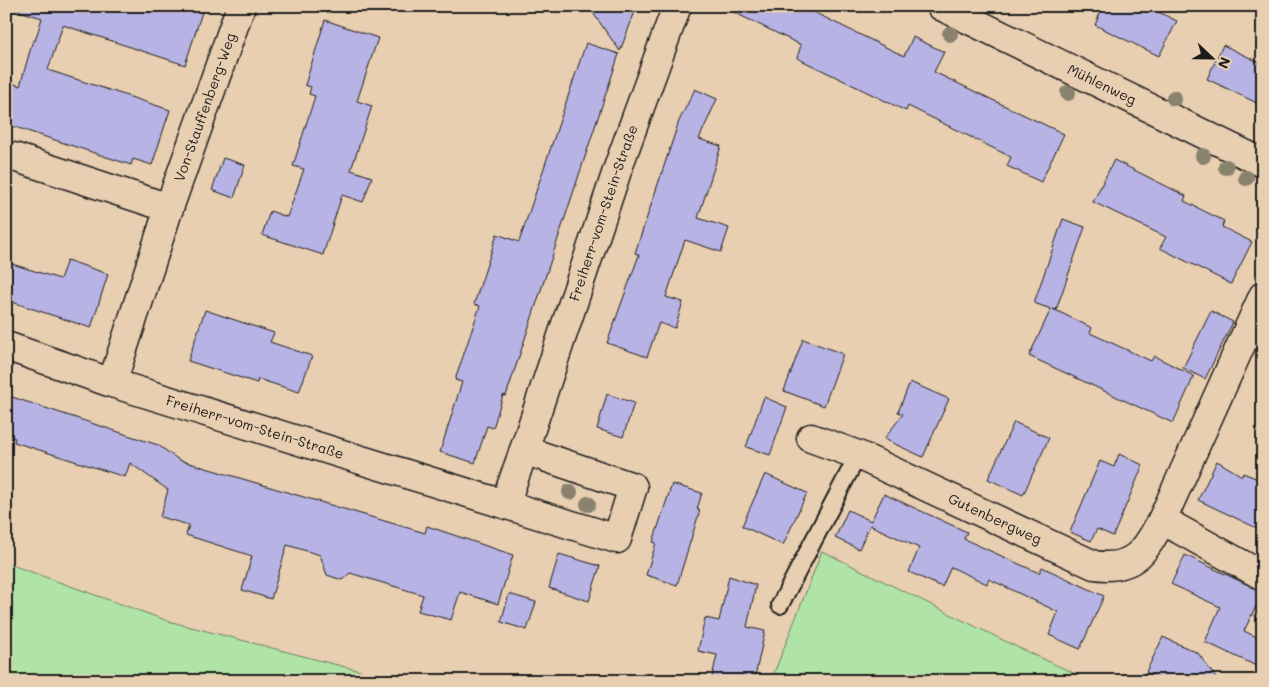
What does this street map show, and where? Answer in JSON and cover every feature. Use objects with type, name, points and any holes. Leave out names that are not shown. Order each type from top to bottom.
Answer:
[{"type":"street","name":"Von-Stauffenberg-Weg","points":[[112,383],[169,208],[241,6]]},
{"type":"street","name":"Freiherr-vom-Stein-Straße","points":[[505,504],[620,162],[677,6]]},
{"type":"street","name":"Mühlenweg","points":[[941,6],[1263,163]]},
{"type":"street","points":[[14,157],[169,208]]},
{"type":"street","name":"Gutenbergweg","points":[[811,438],[858,455],[1094,565],[1111,567],[1131,561],[1146,550],[1162,520],[1263,296]]},
{"type":"street","name":"Freiherr-vom-Stein-Straße","points":[[6,346],[112,383],[617,539],[633,487],[524,450]]},
{"type":"street","points":[[1162,520],[1263,576]]},
{"type":"lane","points":[[780,605],[858,455]]},
{"type":"green space","points":[[822,551],[1013,645],[1091,681],[771,681]]},
{"type":"green space","points":[[6,563],[168,621],[399,681],[6,681]]},
{"type":"building","points":[[20,6],[204,6],[185,65],[63,25],[48,70],[170,110],[152,165],[133,159],[131,165],[6,124],[6,81],[20,86],[33,40],[35,41],[42,18],[19,11]]},
{"type":"building","points":[[588,6],[637,6],[620,51]]},
{"type":"building","points":[[721,6],[801,6],[904,56],[913,37],[944,52],[934,72],[1064,134],[1041,182],[1007,166],[1011,157],[908,106],[906,111],[797,58],[801,45]]},
{"type":"building","points":[[1103,6],[1146,6],[1177,21],[1159,56],[1095,25]]},
{"type":"building","points":[[325,20],[378,38],[357,101],[372,106],[351,170],[372,177],[363,202],[342,195],[323,255],[262,235],[270,211],[287,217],[304,169],[293,166],[315,96],[309,94],[311,87],[305,85]]},
{"type":"building","points":[[586,43],[619,54],[506,396],[503,395],[493,428],[487,426],[475,463],[440,452],[462,382],[455,380],[480,306],[474,304],[497,234],[519,242]]},
{"type":"building","points":[[1223,45],[1263,64],[1263,106],[1207,79]]},
{"type":"building","points":[[695,89],[717,99],[699,139],[721,146],[698,218],[729,228],[721,252],[685,240],[666,297],[683,302],[675,328],[659,323],[647,357],[607,343],[639,255],[635,253],[679,121]]},
{"type":"building","points":[[223,158],[245,165],[234,198],[212,190]]},
{"type":"building","points":[[1114,160],[1186,196],[1184,201],[1224,221],[1222,227],[1252,242],[1231,284],[1160,248],[1166,237],[1093,202]]},
{"type":"building","points":[[1063,219],[1085,227],[1056,310],[1053,309],[1092,328],[1090,333],[1151,361],[1154,356],[1194,376],[1173,423],[1029,356],[1051,309],[1034,303]]},
{"type":"building","points":[[67,260],[108,274],[91,328],[6,300],[6,262],[60,279]]},
{"type":"building","points":[[205,310],[274,333],[270,342],[312,356],[299,392],[258,379],[257,383],[188,361]]},
{"type":"building","points":[[1211,311],[1233,322],[1205,379],[1183,368]]},
{"type":"building","points":[[803,339],[843,354],[824,406],[784,391]]},
{"type":"building","points":[[910,382],[949,399],[923,457],[884,439],[903,414],[898,412]]},
{"type":"building","points":[[607,394],[634,403],[623,437],[597,429]]},
{"type":"building","points":[[6,395],[158,445],[179,460],[425,533],[427,526],[513,555],[498,604],[460,592],[451,620],[418,611],[423,595],[350,573],[342,580],[327,575],[320,555],[287,545],[271,599],[242,590],[252,556],[186,535],[189,525],[160,517],[168,490],[130,463],[125,477],[14,442],[15,438],[6,435]]},
{"type":"building","points":[[764,397],[787,407],[770,455],[746,447]]},
{"type":"building","points":[[1014,422],[1049,438],[1023,495],[988,479]]},
{"type":"building","points":[[1119,454],[1143,465],[1113,536],[1097,529],[1091,541],[1070,532],[1100,461],[1114,467]]},
{"type":"building","points":[[1217,461],[1242,476],[1243,473],[1263,481],[1263,531],[1198,500]]},
{"type":"building","points":[[765,474],[807,493],[783,545],[742,526]]},
{"type":"building","points":[[672,484],[702,493],[697,509],[700,510],[677,585],[646,575],[656,543],[653,542]]},
{"type":"building","points":[[884,494],[967,532],[964,539],[1039,573],[1042,567],[1104,596],[1080,649],[1049,635],[1058,612],[989,579],[987,584],[951,567],[942,587],[909,572],[919,548],[870,525],[859,549],[835,538],[848,510],[871,521]]},
{"type":"building","points":[[559,554],[600,566],[589,601],[549,588]]},
{"type":"building","points":[[1185,555],[1263,592],[1244,631],[1263,640],[1263,669],[1205,642],[1220,607],[1171,584]]},
{"type":"building","points":[[729,576],[756,585],[747,627],[765,631],[754,681],[711,681],[717,655],[698,651],[705,618],[719,621]]},
{"type":"building","points":[[509,594],[536,602],[527,630],[501,622]]},
{"type":"building","points":[[1163,637],[1198,653],[1218,681],[1165,681],[1146,672]]}]
